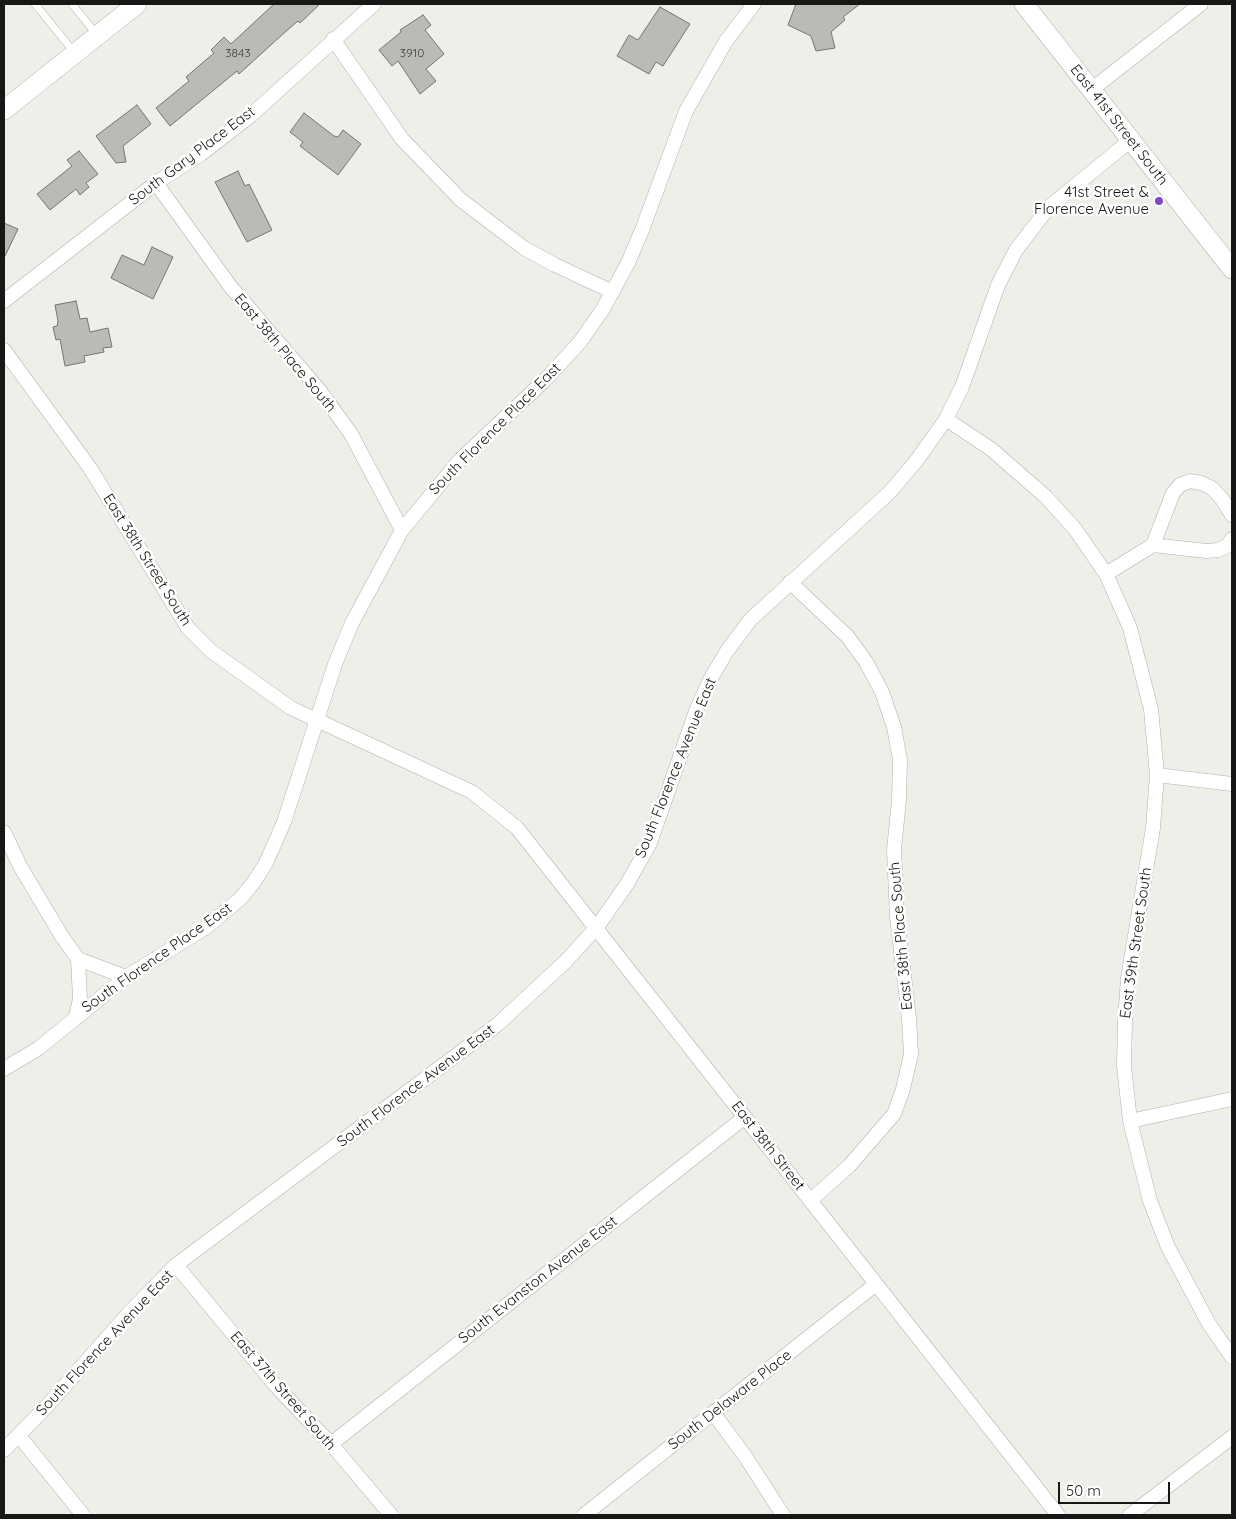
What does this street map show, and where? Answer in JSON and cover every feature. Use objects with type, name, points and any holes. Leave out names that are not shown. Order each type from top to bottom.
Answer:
[{"type":"main road","name":"East 41st Street South","points":[[1024,4],[1232,270]]},
{"type":"main road","points":[[4,110],[98,35],[129,6]]},
{"type":"street","name":"South Gary Place East","points":[[4,301],[156,183],[201,154],[250,116],[333,39],[374,4]]},
{"type":"street","name":"South Florence Place East","points":[[4,1069],[39,1048],[126,977],[205,928],[240,899],[254,882],[266,863],[284,822],[335,664],[352,623],[402,530],[460,460],[546,379],[580,342],[613,292],[642,230],[686,111],[726,41],[754,4]]},
{"type":"street","points":[[1091,90],[1201,4]]},
{"type":"street","points":[[333,39],[402,139],[461,200],[524,248],[555,265],[613,292]]},
{"type":"street","name":"South Florence Avenue East","points":[[4,1450],[19,1436],[129,1313],[176,1265],[498,1024],[566,961],[597,927],[628,884],[650,843],[696,711],[711,678],[751,619],[890,492],[917,460],[946,419],[971,364],[998,285],[1021,243],[1049,207],[1131,140]]},
{"type":"street","name":"East 38th Place South","points":[[156,183],[230,286],[320,390],[351,434],[402,530]]},
{"type":"street","name":"East 38th Street South","points":[[4,350],[90,468],[188,628],[211,651],[291,708],[467,789]]},
{"type":"street","name":"East 39th Street South","points":[[946,419],[991,449],[1046,496],[1075,529],[1106,574],[1130,628],[1142,667],[1151,709],[1157,775],[1153,828],[1130,969],[1126,1012],[1124,1066],[1130,1121],[1150,1201],[1168,1246],[1209,1324],[1232,1357]]},
{"type":"street","points":[[1106,574],[1153,544],[1173,493],[1180,485],[1190,481],[1201,482],[1212,488],[1232,515]]},
{"type":"street","points":[[1153,544],[1206,551],[1222,548],[1232,539]]},
{"type":"street","name":"East 38th Place South","points":[[790,582],[848,637],[866,662],[882,692],[894,727],[900,760],[900,800],[894,850],[897,917],[909,1018],[910,1045],[904,1088],[894,1114],[849,1166],[811,1200]]},
{"type":"street","points":[[1157,775],[1232,784]]},
{"type":"street","name":"East 38th Street","points":[[467,789],[498,810],[517,828],[597,927],[1058,1515]]},
{"type":"street","points":[[4,832],[20,866],[61,935],[78,959],[80,999],[76,1016]]},
{"type":"street","points":[[78,959],[126,977]]},
{"type":"street","points":[[1130,1121],[1232,1099]]},
{"type":"street","name":"South Evanston Avenue East","points":[[331,1444],[745,1117]]},
{"type":"street","name":"East 37th Street South","points":[[176,1265],[276,1386],[331,1444],[391,1515]]},
{"type":"street","name":"South Delaware Place","points":[[584,1515],[876,1284]]},
{"type":"street","points":[[714,1414],[745,1456],[783,1515]]},
{"type":"street","points":[[19,1436],[83,1515]]},
{"type":"street","points":[[1130,1515],[1232,1437]]},
{"type":"lane","points":[[35,4],[75,53]]},
{"type":"lane","points":[[72,4],[98,35]]},
{"type":"building","points":[[274,4],[320,4],[300,23],[298,21],[284,33],[239,74],[237,71],[170,126],[156,108],[189,81],[186,77],[214,53],[211,50],[224,37],[231,44]]},
{"type":"building","points":[[796,4],[860,4],[843,17],[845,20],[831,32],[835,48],[816,51],[811,36],[788,25]]},
{"type":"building","points":[[660,7],[690,24],[663,66],[656,62],[649,74],[617,56],[629,35],[638,40]]},
{"type":"building","points":[[423,15],[431,25],[425,30],[444,54],[426,69],[436,81],[420,94],[398,61],[392,66],[379,50],[401,32],[400,30]]},
{"type":"building","points":[[137,105],[151,124],[123,146],[126,162],[116,163],[96,136]]},
{"type":"building","points":[[304,113],[334,136],[338,137],[343,130],[361,144],[338,175],[300,146],[303,142],[290,132]]},
{"type":"building","points":[[79,151],[98,174],[86,183],[89,187],[80,195],[76,189],[50,210],[37,194],[72,166],[67,160]]},
{"type":"building","points":[[238,171],[245,186],[249,184],[272,230],[247,242],[215,182]]},
{"type":"building","points":[[4,223],[18,229],[4,258]]},
{"type":"building","points":[[152,247],[173,257],[153,299],[111,278],[122,255],[144,265]]},
{"type":"building","points":[[76,301],[80,319],[87,318],[90,332],[108,328],[112,347],[103,348],[104,352],[84,356],[85,362],[65,366],[60,339],[56,340],[53,327],[57,326],[58,321],[55,305]]},
{"type":"place","name":"41st Street & Florence Avenue","points":[[1159,201]]}]
